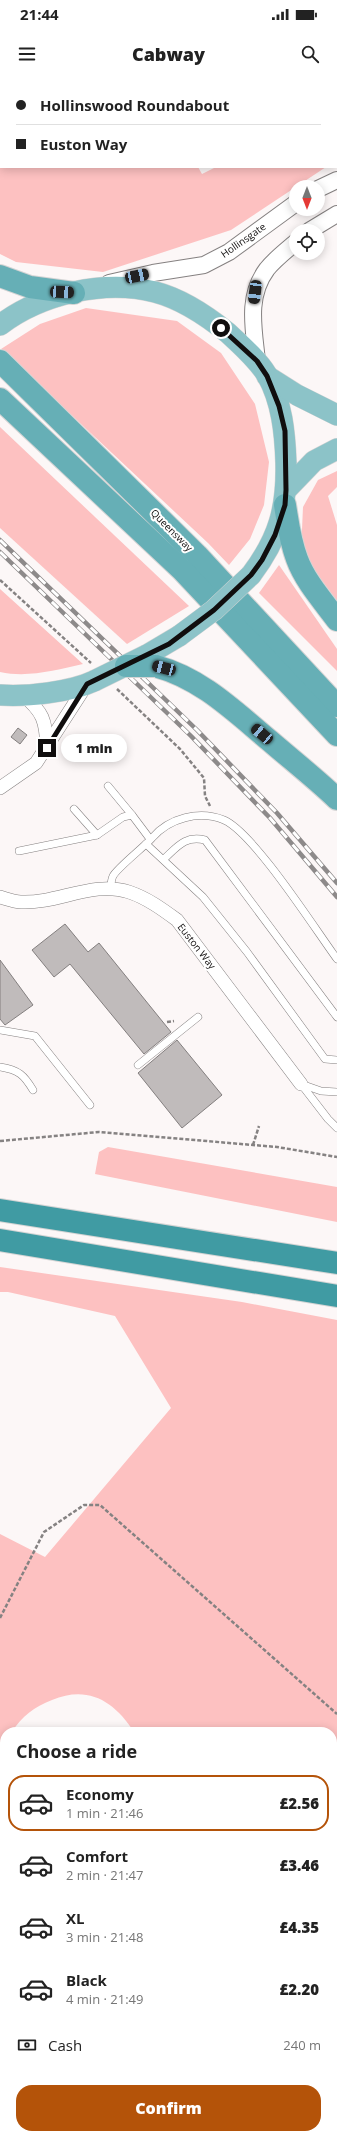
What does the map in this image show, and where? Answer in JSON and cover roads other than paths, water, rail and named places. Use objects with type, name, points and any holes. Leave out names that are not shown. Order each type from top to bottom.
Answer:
[{"type":"highway","points":[[0,276],[30,287],[83,291]]},
{"type":"highway","name":"Queensway","points":[[0,361],[197,555],[337,706]]},
{"type":"highway","points":[[0,399],[182,570],[337,735]]},
{"type":"highway","points":[[286,498],[291,541],[297,560],[309,581],[337,620]]},
{"type":"highway","points":[[126,666],[151,660],[200,684],[226,703],[337,799]]},
{"type":"highway","points":[[0,1210],[337,1264]]},
{"type":"highway","points":[[0,1240],[337,1296]]},
{"type":"main road","points":[[5,321],[42,302],[83,291],[128,288],[155,292],[186,304],[221,328],[262,368],[297,395],[337,415]]},
{"type":"main road","points":[[151,660],[179,636],[214,610],[251,575],[262,560],[275,535],[286,498],[285,431],[279,406],[262,368]]},
{"type":"main road","points":[[286,498],[314,461],[337,449]]},
{"type":"main road","points":[[6,695],[53,692],[97,679],[126,666]]},
{"type":"street","points":[[325,186],[337,180]]},
{"type":"street","name":"Hollinsgate","points":[[83,291],[122,279],[204,265],[229,252],[289,208]]},
{"type":"street","points":[[321,224],[337,214]]},
{"type":"street","points":[[262,368],[252,314],[255,292],[267,269],[289,249]]},
{"type":"street","points":[[0,788],[36,763],[97,679]]},
{"type":"street","points":[[6,695],[38,708],[46,727],[47,748]]},
{"type":"street","name":"Euston Way","points":[[0,897],[21,902],[61,898],[93,890],[111,888],[129,891],[147,900],[177,920],[301,1084]]},
{"type":"lane","points":[[108,786],[132,816],[148,842],[203,897],[246,952],[325,1059],[337,1060]]},
{"type":"lane","points":[[74,809],[96,835]]},
{"type":"lane","points":[[111,888],[113,876],[173,820],[199,815],[224,820],[243,834],[267,863],[337,959]]},
{"type":"lane","points":[[19,851],[96,835],[123,817],[132,816]]},
{"type":"lane","points":[[164,859],[184,841],[196,838],[205,840],[337,1017]]},
{"type":"lane","points":[[138,1065],[198,1018]]},
{"type":"lane","points":[[0,1030],[35,1036],[90,1105]]},
{"type":"lane","points":[[0,1067],[12,1069],[24,1075],[33,1090]]},
{"type":"lane","points":[[301,1084],[321,1091],[337,1092]]},
{"type":"lane","points":[[301,1084],[328,1119],[337,1128]]},
{"type":"railway","points":[[0,540],[197,730],[277,813],[337,883]]},
{"type":"railway","points":[[0,552],[191,736],[270,818],[337,897]]}]
